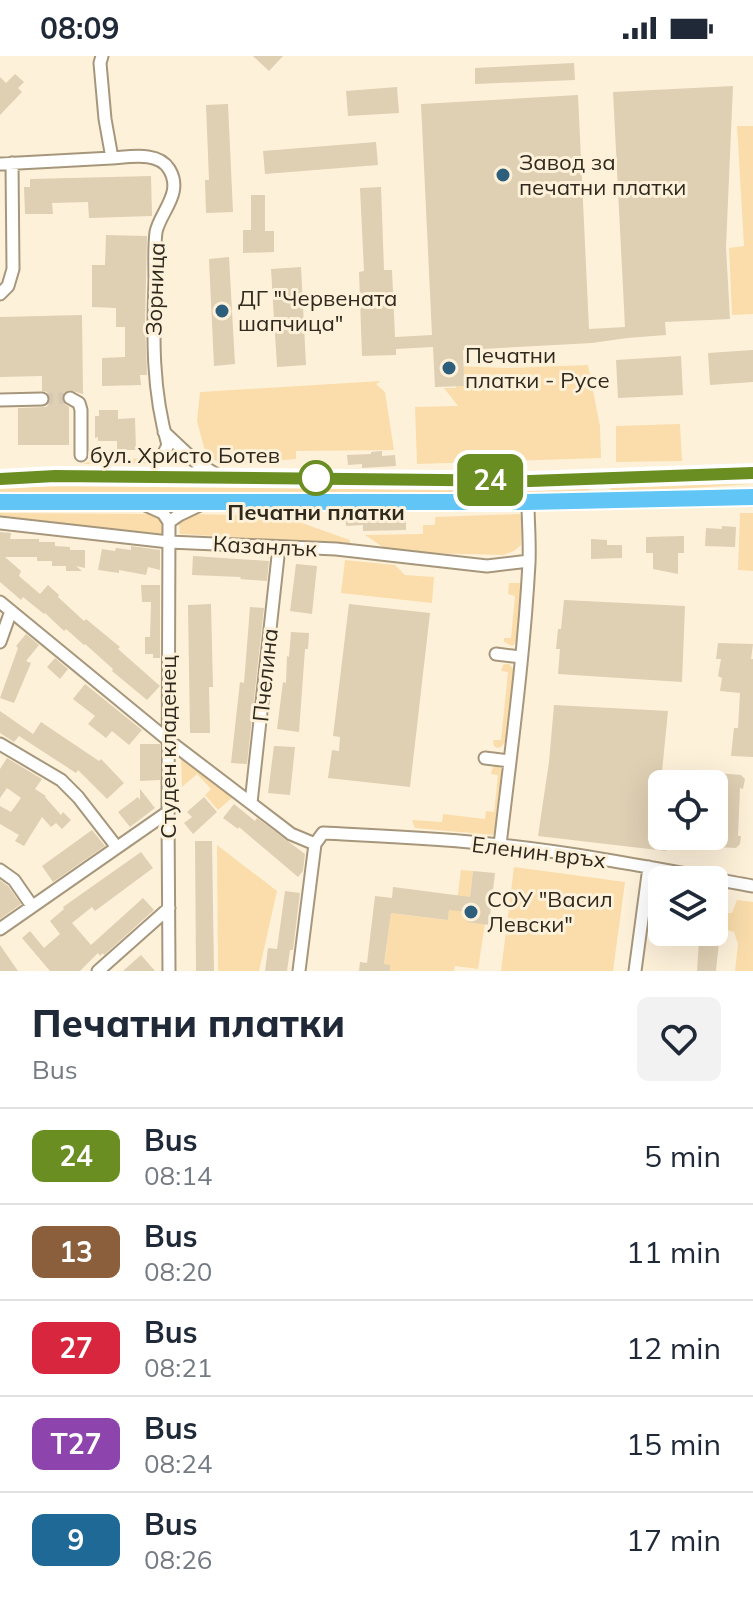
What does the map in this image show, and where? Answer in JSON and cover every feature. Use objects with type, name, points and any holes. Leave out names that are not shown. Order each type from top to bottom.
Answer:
[{"type":"highway","name":"бул. Христо Ботев","points":[[0,479],[55,476],[530,481],[753,473]]},
{"type":"highway","points":[[594,500],[595,479]]},
{"type":"highway","points":[[0,502],[528,502],[753,497]]},
{"type":"street","points":[[0,294],[8,286],[13,269],[6,164],[112,158],[105,119],[102,56]]},
{"type":"street","name":"Зорница","points":[[112,158],[151,157],[169,169],[173,179],[171,202],[157,230],[156,244],[153,343],[156,387],[164,432]]},
{"type":"street","points":[[70,398],[79,403],[81,410],[81,455]]},
{"type":"street","points":[[0,400],[42,399]]},
{"type":"street","points":[[163,455],[168,445],[164,432]]},
{"type":"street","points":[[164,432],[197,463],[219,477]]},
{"type":"street","points":[[138,502],[163,513],[169,522],[207,502]]},
{"type":"street","points":[[500,845],[529,561],[528,502]]},
{"type":"street","name":"Студен кладенец","points":[[169,522],[169,971]]},
{"type":"street","name":"Казанлък","points":[[0,523],[169,542],[336,549],[487,566],[529,561]]},
{"type":"street","name":"Пчелина","points":[[251,803],[279,547]]},
{"type":"street","points":[[0,602],[168,740],[291,834],[315,844],[299,971]]},
{"type":"street","points":[[0,642],[11,611]]},
{"type":"street","points":[[496,654],[521,657]]},
{"type":"street","points":[[0,744],[61,780],[116,846]]},
{"type":"street","points":[[485,758],[510,761]]},
{"type":"street","points":[[0,929],[168,812]]},
{"type":"street","name":"Еленин връх","points":[[315,844],[323,833],[401,836],[500,845],[648,867]]},
{"type":"street","points":[[0,870],[14,880],[32,906]]},
{"type":"street","points":[[635,971],[648,874]]},
{"type":"street","name":"Еленин връх","points":[[728,881],[753,886]]},
{"type":"street","points":[[98,971],[169,908]]},
{"type":"shaded area","points":[[737,126],[753,126],[753,314],[732,315],[729,248],[744,246]]},
{"type":"shaded area","points":[[588,365],[600,426],[601,458],[417,464],[415,407],[458,406],[444,388],[456,388],[456,366]]},
{"type":"shaded area","points":[[381,381],[376,384],[385,392],[394,450],[296,451],[296,459],[223,465],[206,455],[197,421],[200,392]]},
{"type":"shaded area","points":[[680,424],[682,461],[616,462],[616,426]]},
{"type":"shaded area","points":[[172,458],[186,463],[83,464],[96,459]]},
{"type":"shaded area","points":[[753,484],[615,493],[610,488],[616,485]]},
{"type":"shaded area","points":[[589,485],[591,489],[584,493],[0,493],[0,486]]},
{"type":"shaded area","points":[[0,513],[156,514],[167,521],[167,534],[0,519]]},
{"type":"shaded area","points":[[740,513],[753,513],[753,571],[738,570]]},
{"type":"shaded area","points":[[190,514],[282,516],[350,540],[350,544],[180,534],[179,523]]},
{"type":"shaded area","points":[[519,514],[523,517],[521,545],[503,555],[390,552],[365,535],[423,534],[423,525],[435,525],[435,517]]},
{"type":"shaded area","points":[[345,560],[395,565],[405,575],[434,577],[432,603],[341,593]]},
{"type":"shaded area","points":[[509,583],[523,583],[517,640],[512,646],[504,642],[504,638],[511,638],[515,596],[508,594]]},
{"type":"shaded area","points":[[505,664],[514,669],[506,741],[497,748],[493,740],[501,740],[508,672],[501,671]]},
{"type":"shaded area","points":[[181,757],[234,796],[218,810],[205,795],[211,789],[197,774],[182,787]]},
{"type":"shaded area","points":[[493,767],[503,770],[493,835],[415,828],[412,820],[442,822],[443,814],[485,819],[486,811],[494,812],[498,775],[491,774]]},
{"type":"shaded area","points":[[217,845],[277,891],[259,971],[218,971]]},
{"type":"shaded area","points":[[514,867],[625,882],[613,971],[501,971]]},
{"type":"shaded area","points":[[461,870],[473,871],[467,921],[485,924],[478,969],[455,966],[454,971],[389,971],[384,965],[391,913],[448,920],[449,910],[456,910]]},
{"type":"shaded area","points":[[737,900],[753,902],[753,971],[735,971],[738,944],[734,932],[728,930],[728,913],[732,913]]},
{"type":"building","points":[[253,56],[283,56],[269,71]]},
{"type":"building","points":[[574,63],[575,80],[475,84],[475,68]]},
{"type":"building","points":[[15,74],[24,82],[18,88],[22,92],[0,115],[0,77],[6,83]]},
{"type":"building","name":"Завод за печатни платки","points":[[733,86],[726,247],[730,319],[665,322],[666,335],[592,343],[463,350],[464,386],[435,387],[433,347],[396,349],[396,355],[362,356],[359,272],[364,271],[360,188],[381,187],[384,270],[392,270],[395,337],[432,335],[421,104],[578,95],[589,329],[625,327],[613,92]]},
{"type":"building","points":[[397,87],[399,113],[348,116],[346,91]]},
{"type":"building","points":[[228,104],[233,212],[206,213],[205,180],[209,180],[206,105]]},
{"type":"building","points":[[376,142],[378,165],[265,174],[263,151]]},
{"type":"building","points":[[151,176],[152,216],[89,218],[88,202],[52,203],[53,214],[25,214],[24,187],[30,187],[30,179]]},
{"type":"building","points":[[251,195],[265,195],[265,231],[274,231],[274,252],[243,253],[243,230],[251,230]]},
{"type":"building","points":[[106,235],[147,236],[147,375],[140,375],[141,385],[102,386],[102,358],[125,357],[125,327],[116,327],[116,308],[92,307],[92,265],[105,265]]},
{"type":"building","name":"ДГ \"Червената шапчица\"","points":[[229,257],[235,364],[214,366],[209,259]]},
{"type":"building","points":[[301,267],[306,365],[277,367],[271,269]]},
{"type":"building","points":[[82,315],[83,394],[69,390],[62,397],[63,403],[69,407],[69,445],[18,445],[18,408],[46,407],[50,398],[47,392],[42,391],[42,376],[0,377],[0,317]]},
{"type":"building","points":[[753,350],[753,382],[710,385],[708,353]]},
{"type":"building","points":[[681,356],[683,395],[618,398],[616,360]]},
{"type":"building","points":[[99,410],[118,410],[118,419],[135,418],[136,450],[117,450],[117,441],[98,441],[98,437],[95,438],[95,416],[99,416]]},
{"type":"building","points":[[382,451],[382,456],[395,455],[396,466],[362,468],[362,464],[348,465],[347,455]]},
{"type":"building","points":[[372,513],[372,516],[406,516],[406,530],[363,531],[363,525],[346,526],[345,515]]},
{"type":"building","points":[[722,526],[736,527],[735,547],[705,546],[706,528],[722,529]]},
{"type":"building","points":[[0,532],[11,533],[10,539],[39,539],[39,542],[55,542],[55,546],[70,547],[70,550],[85,550],[85,568],[76,566],[82,571],[66,571],[66,566],[52,566],[52,561],[37,561],[37,557],[5,557],[21,571],[19,576],[40,594],[48,585],[84,621],[86,619],[120,647],[118,649],[160,686],[147,700],[85,644],[0,582]]},
{"type":"building","points":[[684,536],[684,553],[678,553],[678,574],[653,569],[653,553],[646,553],[646,537]]},
{"type":"building","points":[[591,539],[607,540],[607,545],[622,545],[622,558],[591,559]]},
{"type":"building","points":[[131,546],[160,550],[160,570],[148,567],[146,575],[98,570],[102,549],[131,550]]},
{"type":"building","points":[[193,556],[269,561],[267,581],[192,575]]},
{"type":"building","points":[[296,564],[317,566],[312,614],[290,611]]},
{"type":"building","points":[[141,585],[160,585],[160,658],[145,654],[145,637],[150,637],[151,602],[142,602]]},
{"type":"building","points":[[564,600],[685,606],[682,682],[558,674],[560,649],[556,649]]},
{"type":"building","points":[[211,604],[213,687],[209,687],[210,733],[190,733],[188,605]]},
{"type":"building","points":[[349,604],[430,613],[410,787],[328,778],[332,750],[339,751],[340,737],[333,736]]},
{"type":"building","points":[[250,607],[264,608],[247,764],[231,763],[240,682],[244,683]]},
{"type":"building","points":[[291,632],[309,633],[299,732],[277,729]]},
{"type":"building","points":[[26,634],[39,645],[26,661],[31,663],[14,703],[0,698],[18,648],[16,646]]},
{"type":"building","points":[[718,643],[753,644],[753,757],[731,756],[734,728],[738,728],[740,693],[720,691],[722,678],[718,676],[721,659],[716,659]]},
{"type":"building","points":[[55,658],[68,669],[60,679],[47,667]]},
{"type":"building","points":[[85,684],[142,730],[129,745],[112,731],[106,738],[88,724],[95,716],[73,699]]},
{"type":"building","points":[[554,705],[668,711],[662,770],[648,770],[648,849],[538,836]]},
{"type":"building","points":[[0,711],[33,734],[41,722],[99,761],[101,759],[124,783],[107,799],[78,770],[76,773],[19,736],[14,742],[0,733]]},
{"type":"building","points":[[140,744],[160,744],[160,780],[140,781]]},
{"type":"building","points":[[274,746],[295,747],[290,795],[268,793]]},
{"type":"building","points":[[7,758],[42,779],[35,789],[46,796],[61,815],[63,812],[71,820],[62,829],[56,823],[51,827],[42,817],[24,846],[15,841],[19,835],[0,824],[0,806],[11,812],[21,798],[7,788],[0,798],[0,769]]},
{"type":"building","points":[[728,774],[741,775],[745,779],[743,789],[740,788],[738,836],[741,836],[736,848],[728,848]]},
{"type":"building","points":[[140,789],[155,808],[130,827],[118,812],[138,797],[140,800]]},
{"type":"building","points":[[204,797],[217,812],[193,834],[184,823],[192,817],[187,812]]},
{"type":"building","points":[[234,804],[305,854],[303,871],[298,877],[239,827],[223,818]]},
{"type":"building","points":[[92,830],[105,846],[53,882],[42,866]]},
{"type":"building","points":[[195,841],[212,841],[214,971],[196,971]]},
{"type":"building","points":[[141,852],[153,868],[95,911],[92,907],[72,923],[91,945],[143,898],[154,910],[104,955],[98,953],[80,971],[50,971],[22,938],[30,931],[44,948],[60,934],[50,921],[63,907]]},
{"type":"building","points":[[473,871],[495,873],[489,925],[467,922],[468,912],[449,910],[448,920],[391,913],[384,964],[390,965],[390,971],[359,971],[360,962],[367,963],[375,896],[392,898],[393,887],[470,897]]},
{"type":"building","points":[[0,880],[21,904],[0,919]]},
{"type":"building","points":[[285,891],[300,893],[293,950],[290,950],[287,971],[265,971],[268,948],[277,949]]},
{"type":"building","points":[[0,945],[18,971],[0,971]]},
{"type":"building","points":[[699,946],[719,946],[716,971],[697,971]]},
{"type":"building","points":[[141,955],[155,971],[123,971]]},
{"type":"tunnel","points":[[42,399],[70,398]]},
{"type":"bus line","name":"24","points":[[0,479],[55,476],[530,481],[753,473]]},
{"type":"place","name":"Завод за печатни платки","points":[[503,175]]},
{"type":"place","name":"ДГ \"Червената шапчица\"","points":[[222,311]]},
{"type":"place","name":"Печатни платки - Русе","points":[[449,368]]},
{"type":"place","name":"Печатни платки","points":[[316,478]]},
{"type":"place","name":"СОУ \"Васил Левски\"","points":[[471,912]]}]
